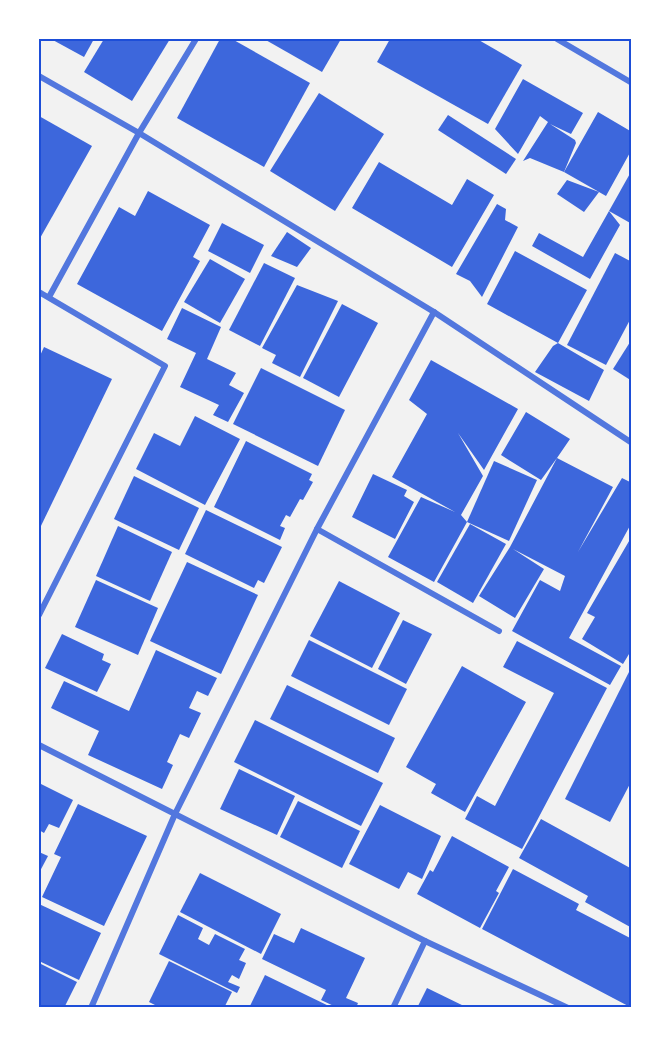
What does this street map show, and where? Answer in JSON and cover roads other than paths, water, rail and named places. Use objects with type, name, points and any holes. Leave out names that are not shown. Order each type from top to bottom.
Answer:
[{"type":"street","points":[[49,297],[139,133],[196,39]]},
{"type":"street","points":[[557,39],[632,83]]},
{"type":"street","points":[[39,76],[139,133],[434,312],[632,443]]},
{"type":"street","points":[[39,292],[165,366],[39,615]]},
{"type":"street","points":[[91,1008],[175,814],[317,529],[434,312]]},
{"type":"street","points":[[317,529],[499,631]]},
{"type":"street","points":[[39,745],[424,941],[568,1008]]},
{"type":"street","points":[[393,1008],[424,941]]}]
